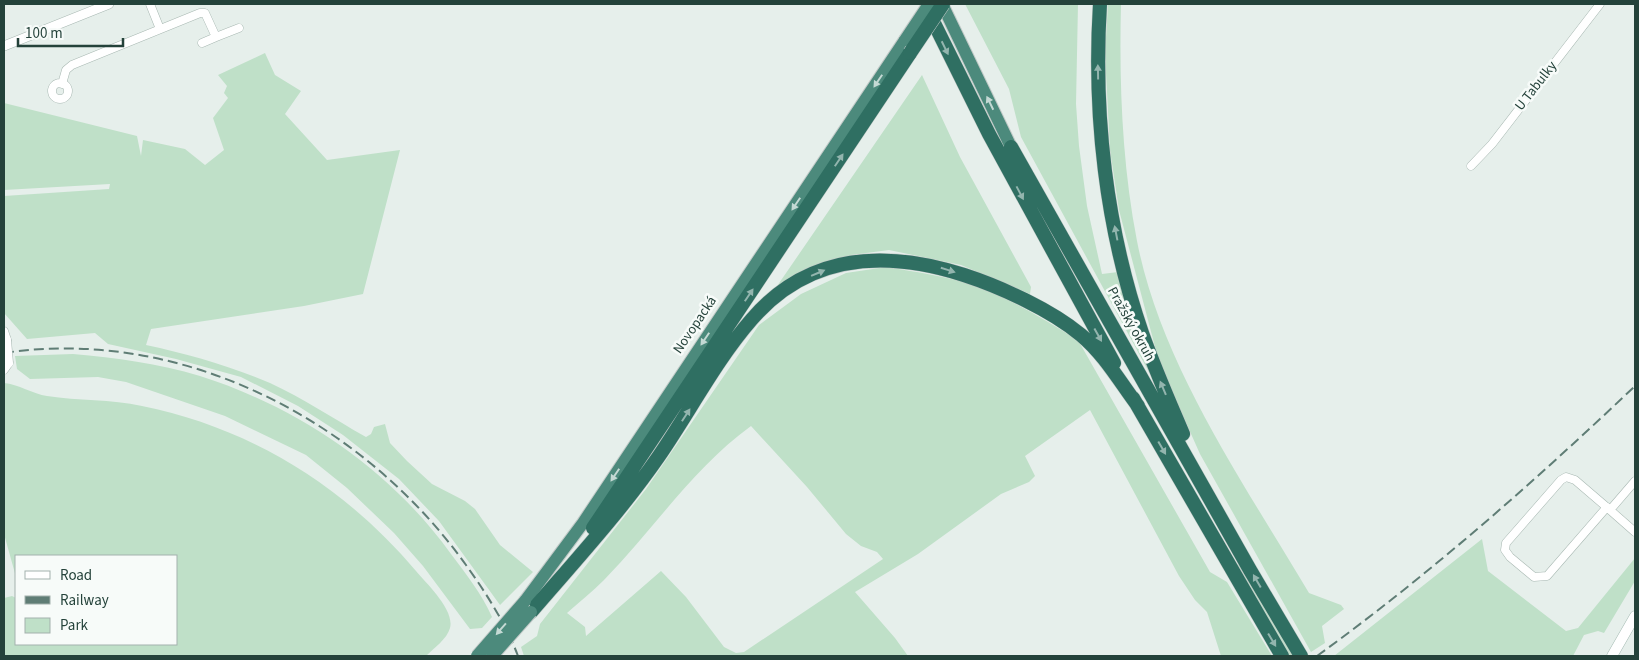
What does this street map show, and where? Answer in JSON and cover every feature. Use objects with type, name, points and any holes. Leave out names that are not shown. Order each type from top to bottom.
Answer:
[{"type":"highway","points":[[925,4],[989,134],[1138,406],[1282,656]]},
{"type":"highway","name":"Novopacká","points":[[908,47],[929,4]]},
{"type":"highway","name":"Novopacká","points":[[492,656],[528,606],[591,531],[908,47],[942,4]]},
{"type":"highway","name":"Pražský okruh","points":[[942,4],[1011,147],[1301,656]]},
{"type":"highway","points":[[1100,4],[1098,74],[1100,116],[1106,173],[1118,244],[1129,289],[1152,362],[1218,513]]},
{"type":"highway","points":[[528,606],[639,484],[753,318],[787,289],[803,279],[838,265],[879,260],[900,260],[927,264],[974,278],[1046,313],[1082,336],[1105,361],[1138,406]]},
{"type":"highway","name":"Novopacká","points":[[476,656],[528,606]]},
{"type":"main road","points":[[1612,656],[1635,616]]},
{"type":"street","points":[[4,46],[109,4]]},
{"type":"street","points":[[150,4],[160,29]]},
{"type":"street","name":"U Tabulky","points":[[1471,166],[1492,144],[1600,4]]},
{"type":"street","points":[[62,84],[66,70],[72,65],[204,12],[216,37]]},
{"type":"street","points":[[202,43],[239,28]]},
{"type":"street","points":[[4,331],[7,340],[9,362],[9,366],[4,370]]},
{"type":"street","points":[[1635,481],[1609,509],[1546,576],[1534,577],[1510,558],[1505,550],[1506,543],[1561,480],[1566,477],[1575,480],[1609,509],[1635,532]]},
{"type":"green space","points":[[965,4],[1078,4],[1076,104],[1079,146],[1087,206],[1102,274],[1118,272],[1150,374],[1021,137],[1009,89]]},
{"type":"green space","points":[[1108,4],[1121,4],[1121,93],[1125,153],[1137,241],[1149,287],[1165,333],[1185,378],[1208,423],[1258,510],[1309,593],[1341,605],[1344,609],[1322,626],[1325,643],[1311,652],[1200,454],[1159,362],[1119,210],[1110,150],[1105,54]]},
{"type":"green space","points":[[265,53],[275,75],[301,91],[285,114],[327,160],[400,150],[363,294],[304,306],[151,329],[146,345],[209,361],[270,383],[366,437],[371,434],[374,427],[385,424],[390,443],[407,461],[432,484],[465,501],[475,509],[500,545],[533,572],[500,605],[439,521],[399,479],[343,435],[298,406],[241,377],[176,359],[108,344],[95,333],[27,339],[4,313],[4,196],[109,189],[110,184],[4,190],[4,103],[137,136],[141,156],[143,140],[185,149],[205,165],[224,150],[213,118],[228,98],[224,93],[227,86],[218,75]]},
{"type":"green space","points":[[922,75],[960,157],[1031,287],[1030,294],[961,265],[889,250],[851,255],[823,264],[773,292]]},
{"type":"green space","points":[[886,267],[976,286],[1015,304],[1078,340],[1210,572],[1227,582],[1272,656],[1221,656],[1207,612],[1195,600],[1179,576],[1090,410],[1025,456],[1035,476],[1029,482],[1001,494],[918,554],[855,592],[908,656],[524,656],[521,647],[537,636],[540,624],[646,489],[759,325],[801,294],[846,273]],"holes":[[[751,426],[807,487],[846,534],[861,546],[877,552],[883,559],[744,652],[736,653],[724,647],[686,597],[661,571],[586,636],[585,627],[567,613],[604,580],[692,480],[730,443]]]},
{"type":"green space","points":[[73,354],[137,362],[200,376],[272,405],[307,424],[340,445],[400,495],[427,524],[457,562],[479,592],[492,617],[482,628],[470,629],[423,566],[394,533],[347,488],[306,455],[225,416],[126,382],[98,377],[30,379],[17,369],[15,356]]},
{"type":"green space","points":[[4,383],[47,396],[142,406],[182,416],[221,429],[258,445],[326,487],[358,512],[388,540],[432,590],[448,613],[450,628],[443,640],[426,656],[4,656],[4,598],[12,596],[15,598],[15,645],[178,645],[178,555],[15,555],[15,573],[4,534]]},
{"type":"green space","points":[[1482,539],[1488,571],[1566,631],[1578,628],[1635,558],[1635,581],[1604,633],[1598,631],[1584,635],[1573,656],[1334,656]]},
{"type":"green space","points":[[1241,564],[1295,656],[1287,656],[1236,565]]},
{"type":"railway","points":[[4,353],[71,348],[137,354],[201,370],[263,395],[321,428],[375,467],[424,513],[466,565],[481,587],[502,621],[518,656]]},
{"type":"railway","points":[[1317,656],[1441,560],[1520,492],[1635,386]]}]
